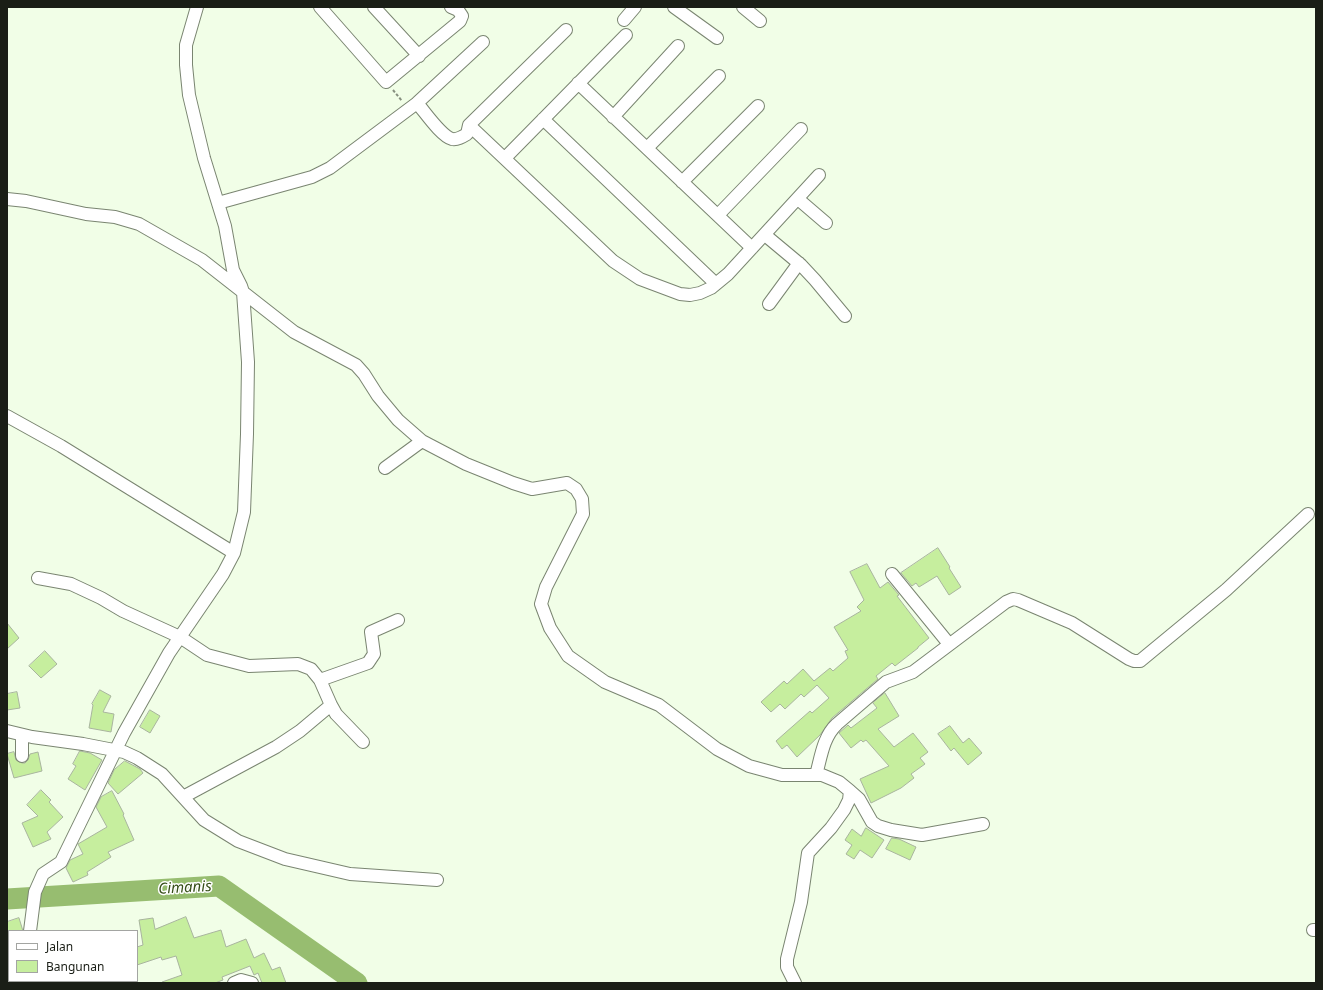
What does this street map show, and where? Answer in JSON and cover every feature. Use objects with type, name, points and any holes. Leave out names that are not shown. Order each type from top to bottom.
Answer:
[{"type":"street","points":[[30,930],[35,892],[43,874],[61,862],[120,742],[168,653],[223,574],[234,553],[244,512],[248,362],[242,289],[233,270],[225,226],[204,158],[189,95],[186,45],[196,7]]},
{"type":"street","points":[[320,7],[386,82],[460,21],[462,16],[458,10],[451,7]]},
{"type":"street","points":[[374,7],[419,56]]},
{"type":"street","points":[[624,20],[635,7]]},
{"type":"street","points":[[674,7],[689,11],[717,38]]},
{"type":"street","points":[[743,7],[760,22]]},
{"type":"street","points":[[413,106],[445,135],[453,140],[460,138],[467,134],[469,125],[566,30]]},
{"type":"street","points":[[505,158],[626,35]]},
{"type":"street","points":[[218,203],[312,177],[321,173],[340,161],[413,106],[483,42]]},
{"type":"street","points":[[613,117],[678,46]]},
{"type":"street","points":[[646,148],[719,76]]},
{"type":"street","points":[[578,83],[752,248]]},
{"type":"street","points":[[682,182],[758,106]]},
{"type":"street","points":[[543,119],[716,284]]},
{"type":"street","points":[[469,125],[613,261],[640,279],[680,294],[690,295],[700,293],[711,288],[728,274],[819,175]]},
{"type":"street","points":[[718,215],[801,129]]},
{"type":"street","points":[[798,199],[826,223]]},
{"type":"street","points":[[7,200],[26,201],[86,214],[115,217],[138,224],[202,260],[242,289],[294,332],[356,365],[364,374],[378,396],[398,420],[422,441],[466,464],[532,489],[568,483],[576,489],[582,499],[583,514],[546,587],[541,604],[550,628],[568,656],[604,682],[658,705],[717,749],[749,766],[782,775],[822,775],[839,782],[862,803],[872,822],[878,826],[891,830],[922,835],[983,824]]},
{"type":"street","points":[[765,235],[799,263],[844,316]]},
{"type":"street","points":[[769,304],[799,263]]},
{"type":"street","points":[[7,416],[61,446],[234,553]]},
{"type":"street","points":[[385,468],[422,441]]},
{"type":"street","points":[[816,775],[827,737],[830,731],[837,724],[886,682],[913,672],[1006,602],[1013,599],[1018,600],[1072,623],[1129,660],[1140,661],[1226,590],[1308,514]]},
{"type":"street","points":[[892,574],[949,644]]},
{"type":"street","points":[[38,578],[71,584],[101,598],[123,611],[180,637],[207,655],[249,666],[298,664],[311,669],[320,680],[336,714],[363,742]]},
{"type":"street","points":[[320,680],[368,663],[374,654],[371,632],[398,620]]},
{"type":"street","points":[[183,797],[276,747],[300,731],[331,705]]},
{"type":"street","points":[[7,731],[22,736],[83,744],[120,742]]},
{"type":"street","points":[[22,736],[22,756]]},
{"type":"street","points":[[120,742],[124,752],[137,758],[169,780],[204,820],[238,841],[285,859],[350,874],[437,880]]},
{"type":"street","points":[[795,983],[787,967],[786,959],[801,902],[808,853],[844,810],[849,800],[850,791]]},
{"type":"street","points":[[234,983],[242,980],[252,983]]},
{"type":"path","points":[[386,82],[413,106]]},
{"type":"building","points":[[938,548],[961,587],[949,595],[937,576],[919,587],[916,583],[912,586],[901,573]]},
{"type":"building","points":[[867,564],[880,588],[888,582],[929,638],[895,666],[892,663],[876,676],[878,679],[832,718],[820,735],[797,757],[787,745],[782,749],[776,741],[810,711],[812,713],[829,698],[817,685],[804,697],[801,694],[785,709],[780,704],[771,712],[761,702],[784,681],[787,684],[803,669],[814,681],[830,668],[833,671],[848,658],[845,651],[848,650],[834,627],[861,611],[857,607],[864,600],[850,572]]},
{"type":"building","points":[[7,623],[19,638],[7,649]]},
{"type":"building","points":[[45,651],[57,664],[41,678],[29,666]]},
{"type":"building","points":[[100,690],[111,696],[103,712],[114,714],[111,732],[89,728],[92,704]]},
{"type":"building","points":[[17,692],[20,708],[7,710],[7,694]]},
{"type":"building","points":[[885,693],[899,716],[878,729],[894,747],[913,733],[928,752],[920,758],[925,764],[911,774],[914,778],[901,788],[871,803],[860,779],[889,766],[866,740],[863,742],[861,740],[851,748],[839,733],[848,725],[851,728],[877,708],[873,703]]},
{"type":"building","points":[[150,710],[160,716],[150,733],[140,727]]},
{"type":"building","points":[[950,726],[963,743],[969,738],[982,753],[968,765],[954,748],[951,751],[938,734]]},
{"type":"building","points":[[80,751],[90,753],[102,760],[85,790],[68,779],[76,766],[73,764]]},
{"type":"building","points":[[14,752],[16,760],[25,763],[30,754],[38,752],[42,771],[14,778],[7,754]]},
{"type":"building","points":[[125,761],[140,769],[143,773],[118,794],[108,783],[114,770]]},
{"type":"building","points":[[41,790],[51,800],[49,802],[63,817],[47,832],[51,839],[33,847],[22,823],[38,816],[27,805]]},
{"type":"building","points":[[112,791],[124,814],[123,815],[134,840],[108,852],[111,857],[87,872],[88,875],[73,882],[66,868],[70,860],[83,854],[78,844],[107,827],[96,807],[101,797]]},
{"type":"building","points":[[866,828],[884,840],[872,858],[860,850],[854,859],[846,854],[852,845],[845,840],[852,829],[861,836]]},
{"type":"building","points":[[892,838],[899,839],[916,847],[910,860],[886,849]]},
{"type":"building","points":[[186,917],[194,938],[221,930],[226,947],[246,939],[254,958],[264,953],[272,970],[280,967],[286,983],[262,983],[258,973],[254,975],[250,966],[222,977],[223,980],[215,983],[162,983],[182,975],[176,956],[162,960],[161,957],[138,965],[138,947],[143,945],[139,920],[153,918],[155,929]]},
{"type":"building","points":[[19,918],[23,930],[7,931],[7,922]]},
{"type":"waterway","name":"Cimanis","points":[[7,899],[219,886],[357,983]]}]
